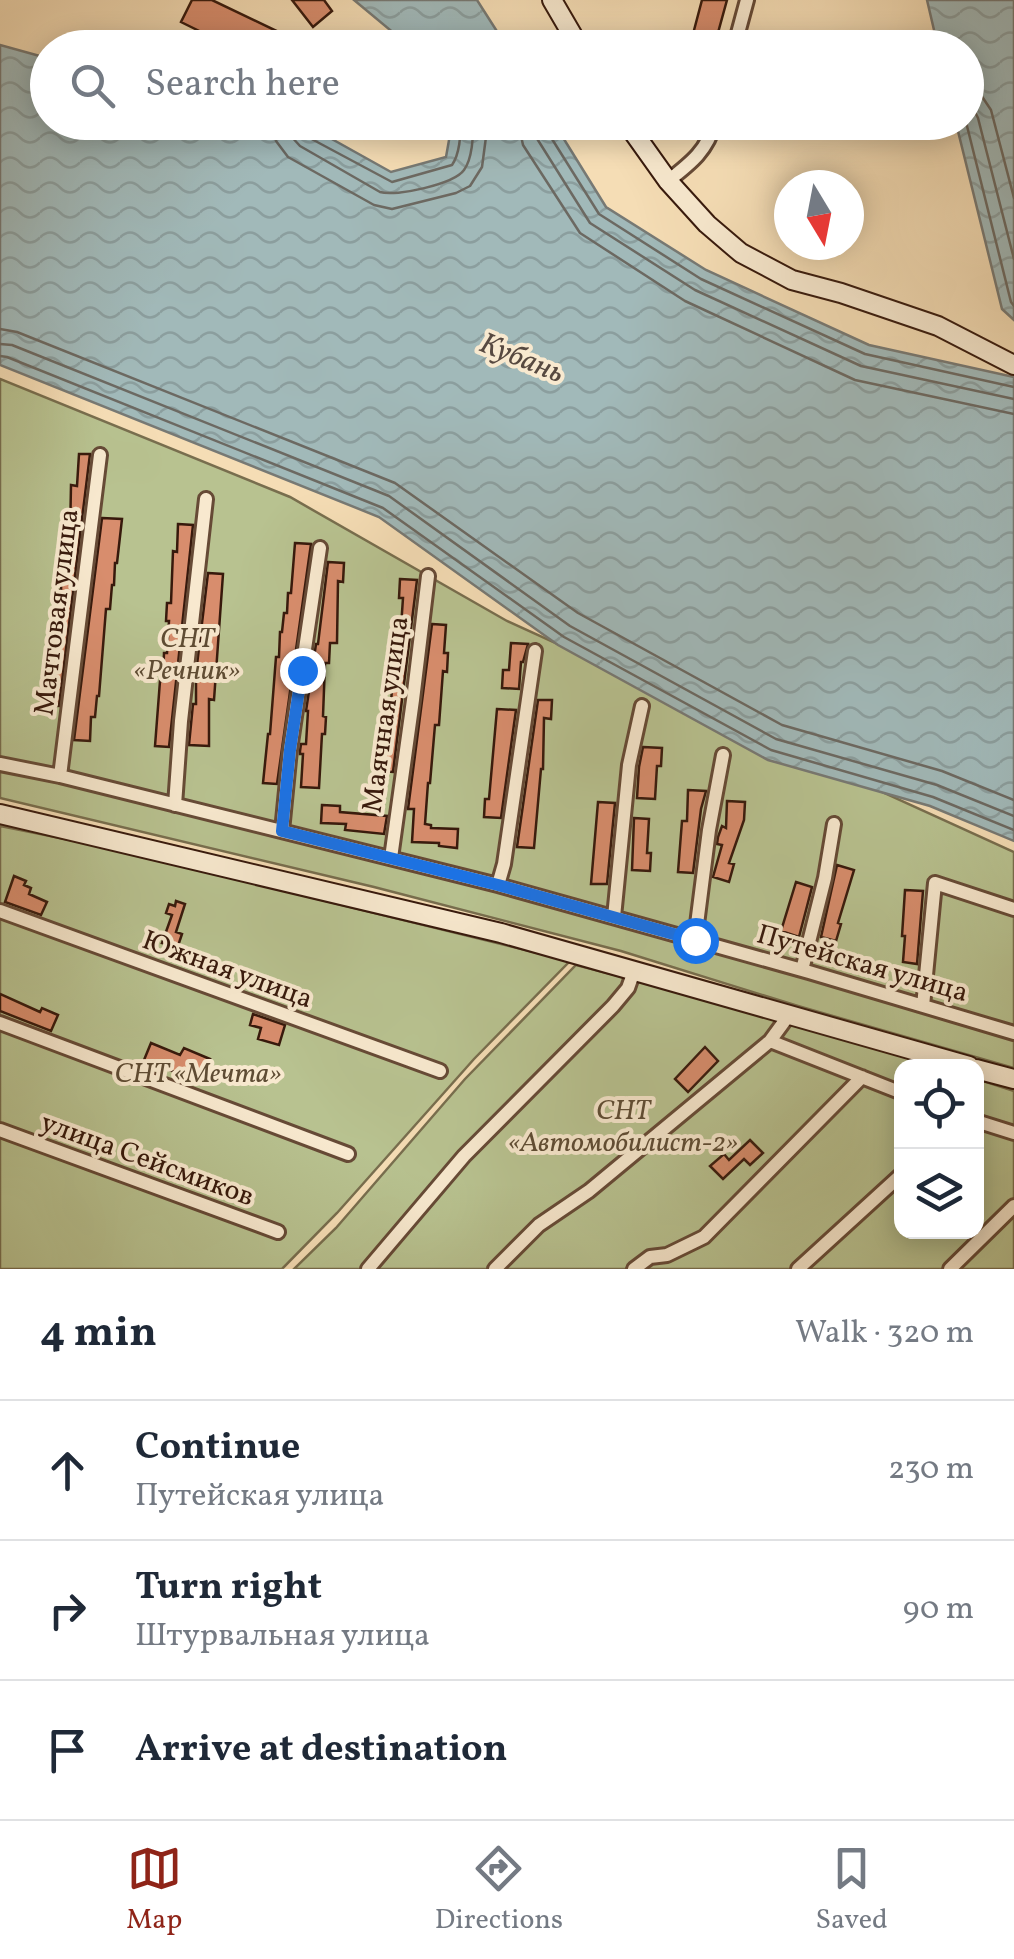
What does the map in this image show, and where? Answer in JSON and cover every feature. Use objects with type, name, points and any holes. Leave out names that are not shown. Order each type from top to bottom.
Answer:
[{"type":"street","points":[[552,0],[570,30]]},
{"type":"street","points":[[739,30],[747,0]]},
{"type":"street","points":[[637,140],[707,224],[740,252],[792,280],[938,326],[1014,365]]},
{"type":"street","points":[[668,181],[709,140]]},
{"type":"street","name":"Мачтовая улица","points":[[60,776],[100,455]]},
{"type":"street","points":[[175,804],[206,499]]},
{"type":"street","points":[[282,831],[320,548]]},
{"type":"street","name":"Маячная улица","points":[[390,858],[428,576]]},
{"type":"street","points":[[498,885],[535,651]]},
{"type":"street","points":[[614,917],[629,765],[642,706]]},
{"type":"street","points":[[695,940],[723,755]]},
{"type":"street","name":"Путейская улица","points":[[0,764],[498,885],[1014,1033]]},
{"type":"street","points":[[0,814],[501,933],[631,979],[789,1015],[944,1059]]},
{"type":"street","points":[[802,970],[834,824]]},
{"type":"street","points":[[923,1006],[935,884],[1014,909]]},
{"type":"street","name":"Южная улица","points":[[0,911],[440,1071]]},
{"type":"street","points":[[368,1269],[464,1156],[613,1006],[631,979]]},
{"type":"street","points":[[505,1266],[539,1225],[590,1192],[770,1041],[789,1015]]},
{"type":"street","points":[[0,1023],[348,1154]]},
{"type":"street","points":[[770,1041],[894,1089]]},
{"type":"street","points":[[984,1070],[1014,1079]]},
{"type":"street","points":[[634,1269],[650,1257],[667,1255],[704,1237],[862,1077]]},
{"type":"street","points":[[984,1123],[1014,1132]]},
{"type":"street","name":"улица Сейсмиков","points":[[0,1130],[278,1232]]},
{"type":"street","points":[[798,1269],[894,1181]]},
{"type":"street","points":[[950,1269],[1014,1206]]},
{"type":"green space","name":"СНТ «Речник»","points":[[0,379],[290,497],[507,621],[1014,852],[1014,1068],[621,951],[374,887],[0,798]]},
{"type":"green space","name":"СНТ «Мечта»","points":[[0,826],[105,847],[570,961],[474,1059],[282,1269],[0,1269]]},
{"type":"green space","name":"СНТ «Автомобилист-2»","points":[[576,965],[743,1008],[913,1059],[894,1059],[894,1239],[984,1239],[984,1081],[1014,1091],[1014,1269],[294,1269],[336,1228],[465,1079]]},
{"type":"water","points":[[354,0],[477,0],[496,30],[390,30]]},
{"type":"water","points":[[927,0],[1014,0],[1014,320],[1002,309],[960,140],[984,140],[984,30],[934,30]]},
{"type":"water","name":"Кубань","points":[[0,45],[30,53],[30,140],[334,140],[391,172],[446,157],[449,140],[565,140],[606,207],[706,270],[869,345],[1014,377],[1014,841],[930,806],[768,760],[558,645],[379,517],[0,365]]},
{"type":"building","points":[[192,0],[212,0],[274,30],[197,30],[181,22]]},
{"type":"building","points":[[292,0],[324,0],[332,11],[313,27]]},
{"type":"building","points":[[702,0],[727,0],[719,30],[694,30]]},
{"type":"building","points":[[79,454],[90,454],[59,706],[41,705],[42,687],[49,687],[58,590],[70,536],[71,485],[77,486]]},
{"type":"building","points":[[102,518],[122,519],[117,563],[110,609],[106,609],[99,696],[95,717],[91,717],[90,741],[74,740]]},
{"type":"building","points":[[178,524],[193,525],[169,747],[155,746],[160,681],[167,653],[167,603],[171,603]]},
{"type":"building","points":[[295,543],[311,544],[277,784],[263,783],[276,657],[291,593]]},
{"type":"building","points":[[328,562],[344,563],[343,582],[338,581],[337,643],[330,643],[329,663],[325,663],[326,717],[319,788],[301,787],[300,751],[301,744],[306,744],[306,711]]},
{"type":"building","points":[[208,573],[223,574],[214,700],[209,699],[209,746],[189,745],[196,704]]},
{"type":"building","points":[[400,579],[417,580],[393,772],[380,771],[401,627]]},
{"type":"building","points":[[432,624],[446,625],[444,653],[448,653],[439,725],[435,725],[425,824],[431,828],[458,829],[457,848],[412,842],[414,809],[408,809]]},
{"type":"building","points":[[511,643],[528,644],[521,662],[519,689],[502,688],[503,670],[509,670]]},
{"type":"building","points":[[538,700],[552,700],[551,719],[544,718],[534,848],[517,847]]},
{"type":"building","points":[[497,709],[516,710],[501,818],[484,817]]},
{"type":"building","points":[[643,747],[662,748],[655,799],[637,798]]},
{"type":"building","points":[[688,790],[706,791],[693,873],[678,872]]},
{"type":"building","points":[[727,801],[745,802],[744,820],[729,863],[734,864],[729,882],[713,877],[722,845],[717,844],[718,837],[722,826],[726,828]]},
{"type":"building","points":[[598,802],[615,803],[607,884],[591,884]]},
{"type":"building","points":[[322,805],[340,806],[340,812],[387,816],[384,834],[345,830],[346,824],[321,823]]},
{"type":"building","points":[[634,818],[649,819],[650,871],[632,870]]},
{"type":"building","points":[[837,865],[854,870],[836,941],[821,937]]},
{"type":"building","points":[[14,876],[26,881],[24,885],[31,888],[29,894],[47,902],[41,915],[5,902]]},
{"type":"building","points":[[796,882],[812,887],[799,937],[781,931]]},
{"type":"building","points":[[905,890],[923,891],[917,964],[903,962]]},
{"type":"building","points":[[176,901],[185,904],[176,932],[182,934],[176,952],[162,943],[172,915],[166,913],[169,904],[175,906]]},
{"type":"building","points":[[0,994],[40,1012],[42,1008],[58,1015],[51,1031],[0,1011]]},
{"type":"building","points":[[253,1014],[285,1025],[279,1045],[258,1039],[261,1028],[250,1025]]},
{"type":"building","points":[[151,1043],[180,1055],[184,1048],[210,1059],[200,1082],[144,1060]]},
{"type":"building","points":[[705,1047],[718,1061],[688,1092],[675,1079]]},
{"type":"building","points":[[750,1140],[763,1153],[750,1165],[744,1159],[723,1179],[710,1166],[724,1154],[729,1160]]},
{"type":"route","points":[[302,670],[282,831],[695,940]]}]
